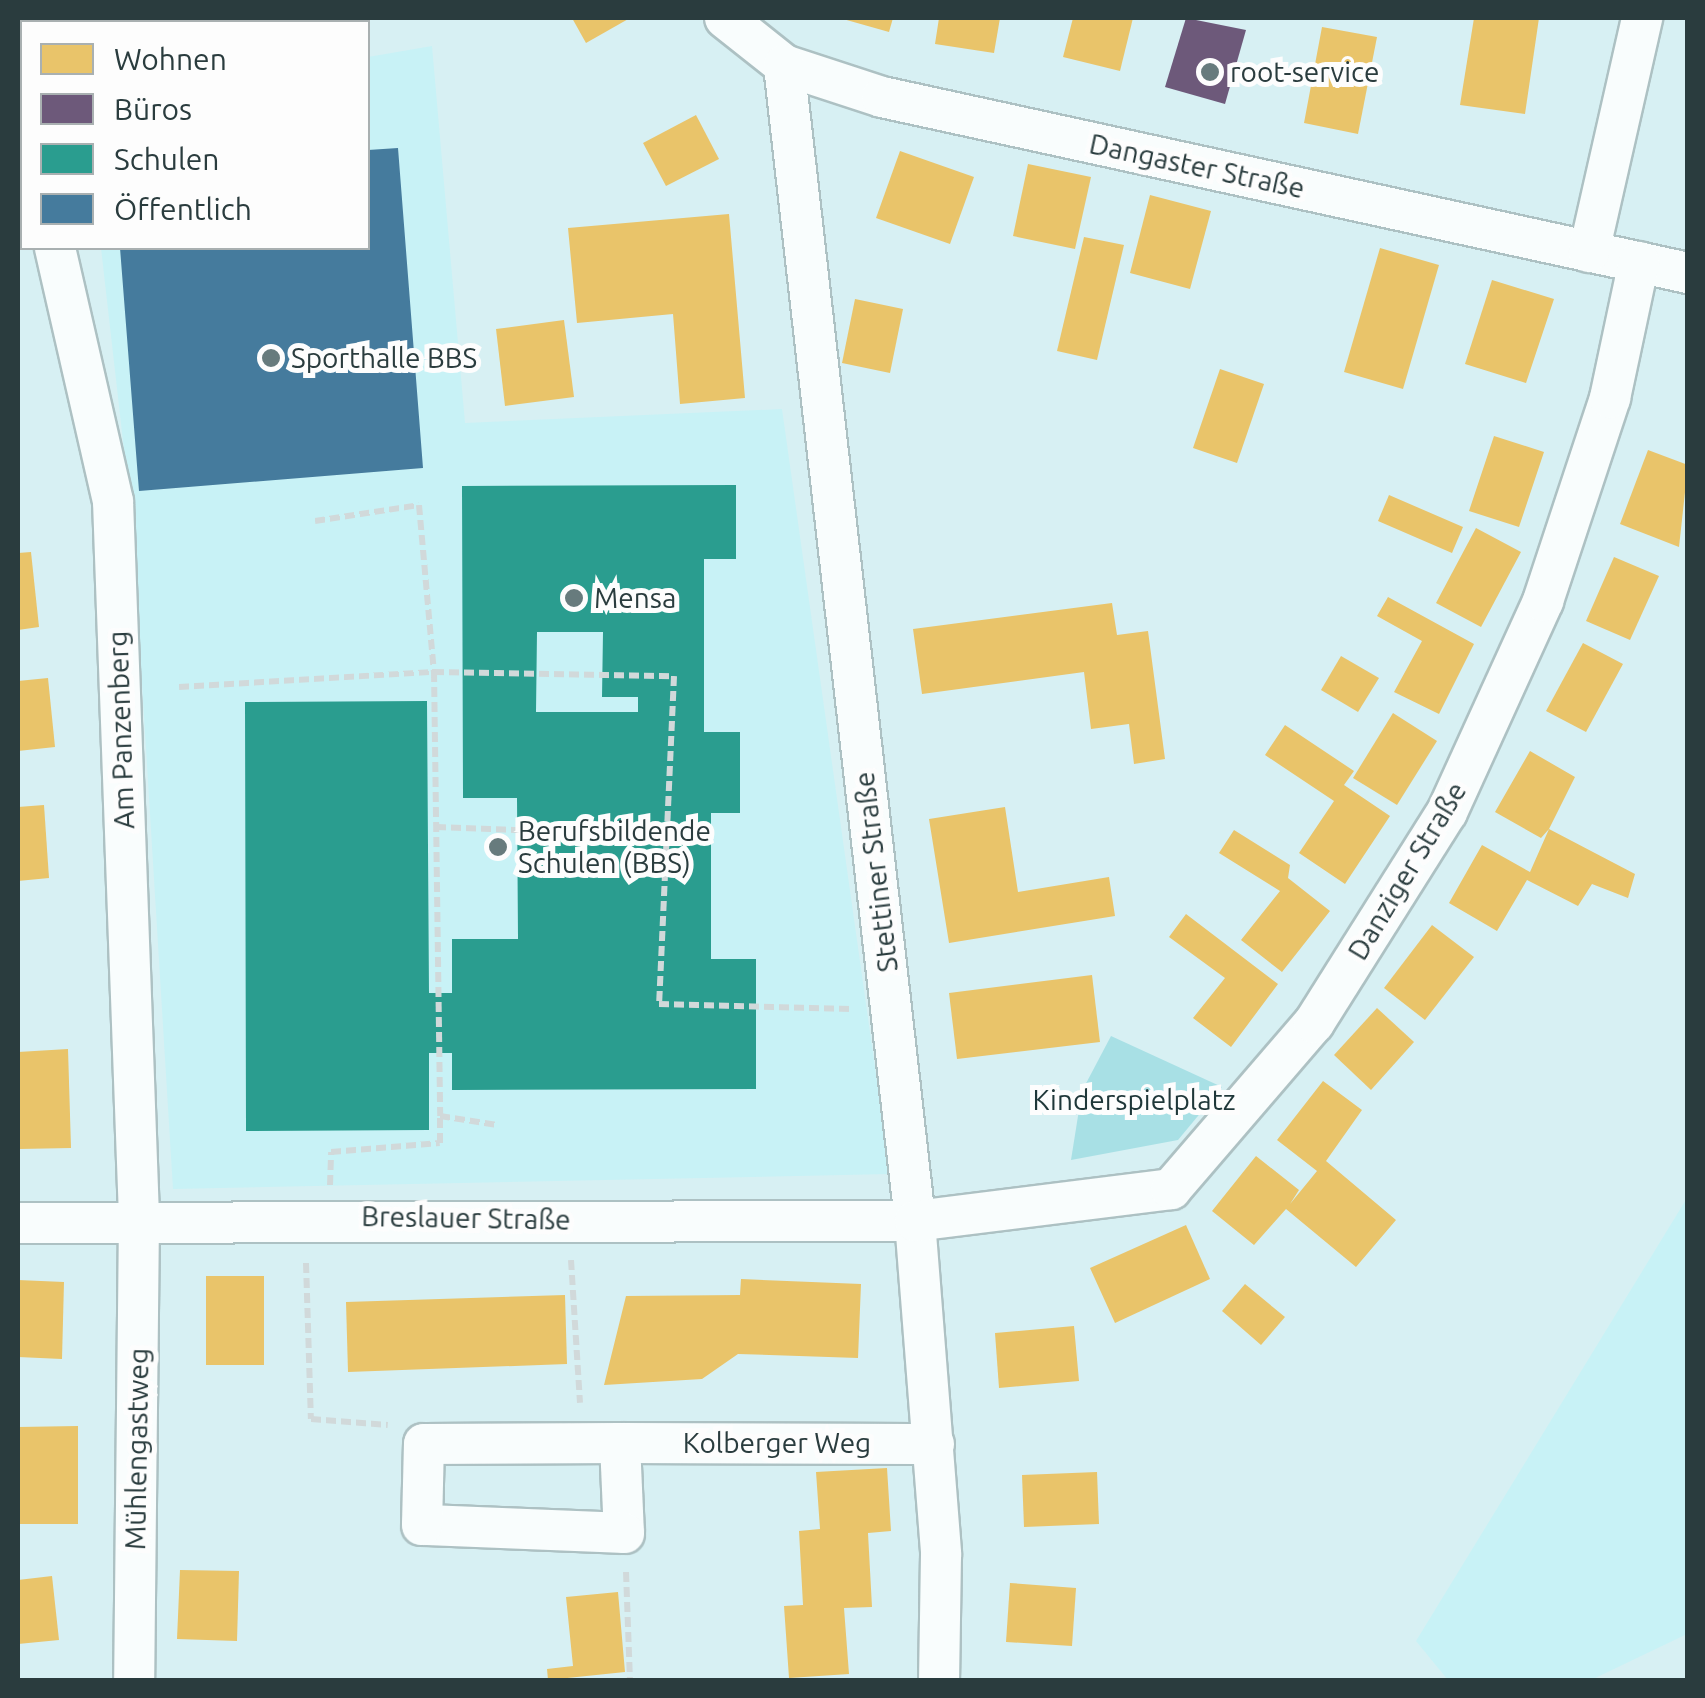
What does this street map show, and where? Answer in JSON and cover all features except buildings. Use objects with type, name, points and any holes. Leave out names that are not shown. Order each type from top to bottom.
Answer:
[{"type":"street","name":"Dangaster Straße","points":[[725,18],[784,66],[882,97],[1688,272]]},
{"type":"street","points":[[1589,252],[1642,18]]},
{"type":"street","name":"Stettiner Straße","points":[[784,66],[914,1220],[934,1444],[939,1680]]},
{"type":"street","name":"Am Panzenberg","points":[[56,250],[113,501],[139,1218]]},
{"type":"street","name":"Danziger Straße","points":[[914,1220],[1171,1188],[1314,1023],[1447,812],[1544,601],[1610,398],[1639,262]]},
{"type":"street","name":"Breslauer Straße","points":[[18,1222],[305,1217],[914,1220]]},
{"type":"street","name":"Mühlengastweg","points":[[134,1680],[139,1218]]},
{"type":"street","points":[[424,1444],[422,1525],[624,1533],[602,1444]]},
{"type":"street","name":"Kolberger Weg","points":[[424,1444],[934,1444]]},
{"type":"path","points":[[315,521],[419,505],[434,672],[440,1143],[331,1152],[329,1171]]},
{"type":"path","points":[[179,687],[434,672],[674,676],[659,1004],[756,1012],[892,1008]]},
{"type":"path","points":[[436,827],[667,836]]},
{"type":"path","points":[[440,1116],[497,1125]]},
{"type":"path","points":[[305,1217],[311,1418],[422,1428],[424,1444]]},
{"type":"path","points":[[568,1219],[602,1444]]},
{"type":"path","points":[[624,1533],[630,1680]]},
{"type":"shaded area","name":"Berufsbildende Schulen (BBS)","points":[[432,46],[465,423],[782,409],[890,1174],[173,1189],[132,520],[101,250],[370,250],[370,57]]},
{"type":"shaded area","points":[[1687,1198],[1687,1634],[1591,1680],[1448,1680],[1416,1641]]},
{"type":"green space","name":"Kinderspielplatz","points":[[1111,1036],[1222,1087],[1178,1140],[1071,1160],[1082,1091]]},
{"type":"place","name":"root-service","points":[[1210,72]]},
{"type":"place","name":"Sporthalle BBS","points":[[271,358]]},
{"type":"place","name":"Mensa","points":[[574,598]]},
{"type":"place","name":"Berufsbildende Schulen (BBS)","points":[[498,847]]}]
